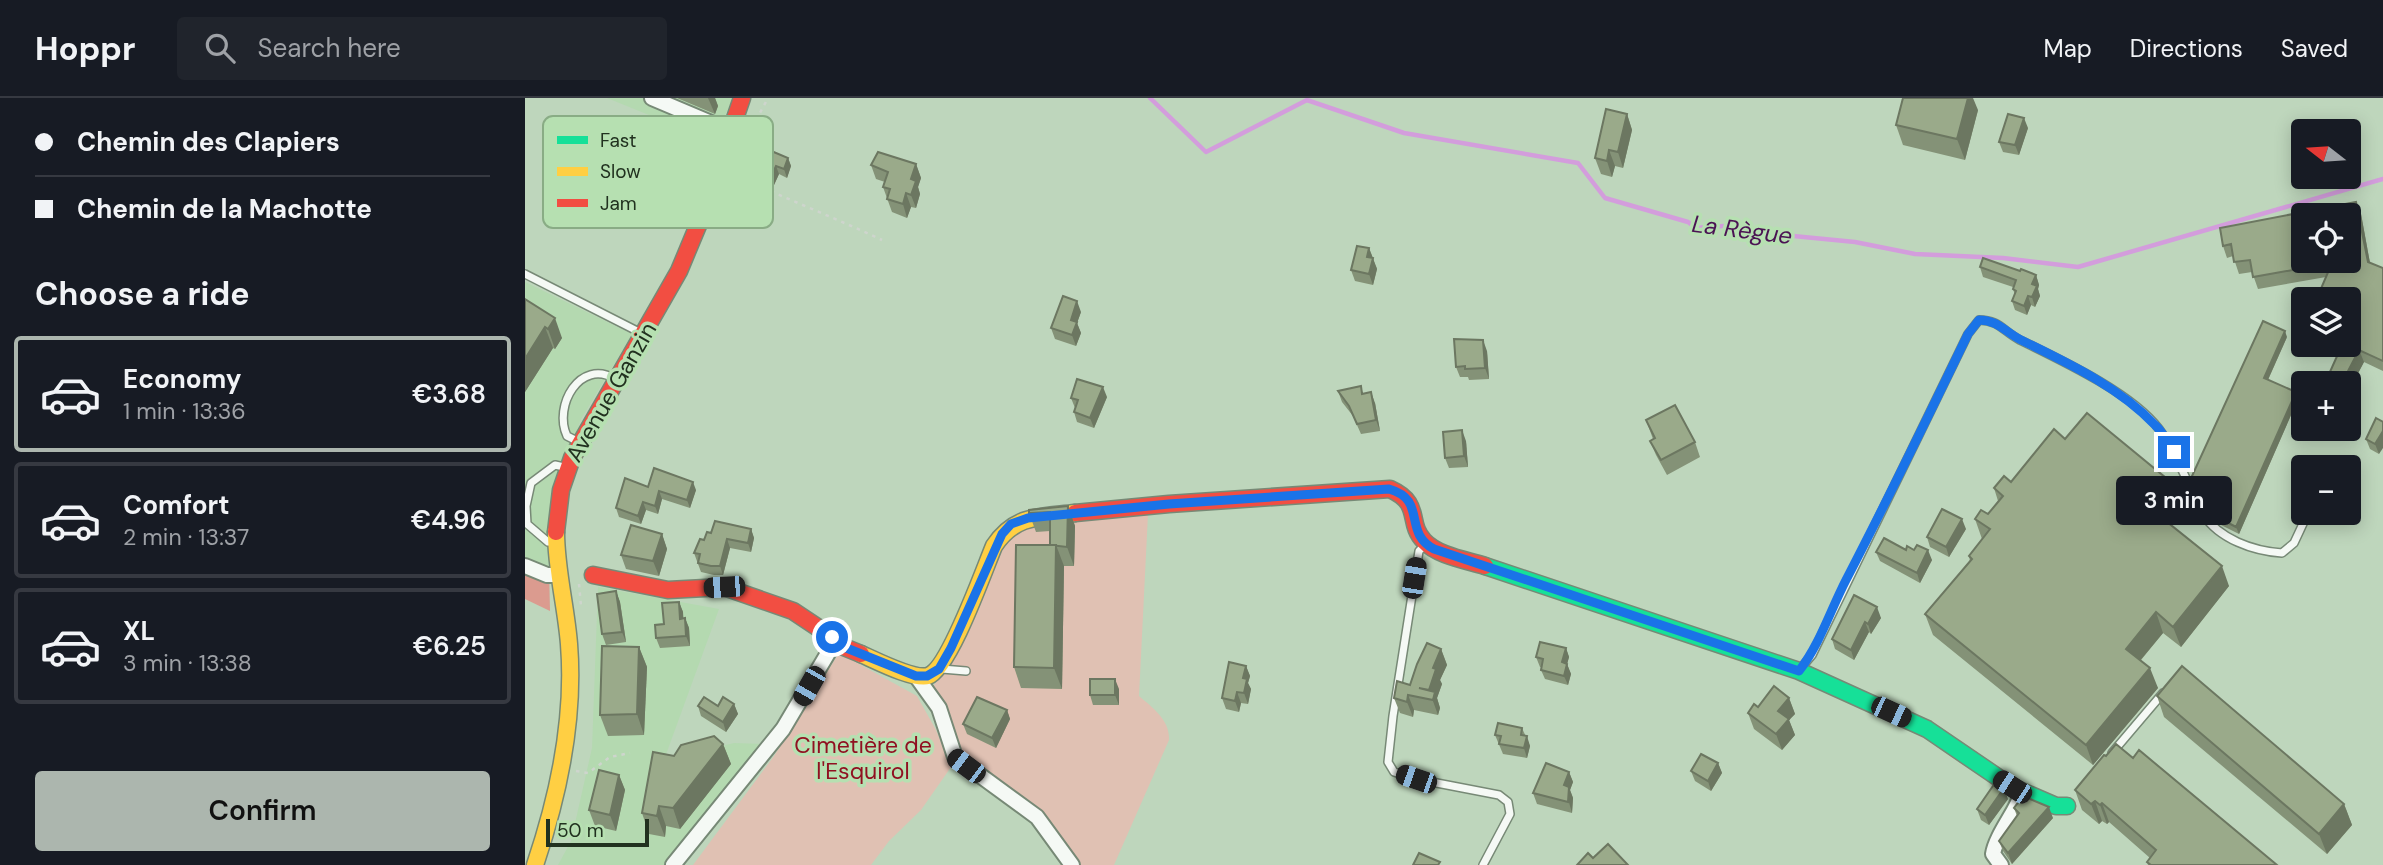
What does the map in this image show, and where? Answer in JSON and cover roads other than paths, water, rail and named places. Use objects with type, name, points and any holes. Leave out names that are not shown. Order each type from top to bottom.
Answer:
[{"type":"street","points":[[652,98],[695,116]]},
{"type":"street","name":"Avenue Ganzin","points":[[735,116],[742,98]]},
{"type":"street","name":"Avenue Ganzin","points":[[535,865],[557,794],[568,702],[569,650],[557,575],[555,542],[561,489],[579,442],[667,294],[699,228]]},
{"type":"street","points":[[834,643],[916,676],[927,676],[939,669],[1002,534],[1011,524],[1028,518],[1169,504],[1389,489],[1400,492],[1409,500],[1419,538],[1434,549],[1799,671],[1927,729],[2022,792],[2056,806],[2070,801]]},
{"type":"street","points":[[525,566],[547,575],[557,575]]},
{"type":"street","points":[[586,578],[668,590],[724,587],[793,611],[832,637],[834,643],[783,729],[673,865]]},
{"type":"street","points":[[916,676],[939,708],[955,757],[1037,817],[1072,865]]},
{"type":"street","points":[[2001,865],[1993,854],[1994,845],[2007,825],[2022,792]]},
{"type":"lane","points":[[525,274],[644,334]]},
{"type":"lane","points":[[1799,671],[1812,655],[1968,334],[1979,320],[1991,320],[2019,339],[2058,357],[2141,411],[2157,426],[2169,443],[2203,514],[2209,524],[2220,532],[2239,543],[2282,553],[2294,543],[2302,525]]},
{"type":"lane","points":[[579,442],[567,436],[562,415],[572,389],[583,378],[597,373],[606,374],[616,380]]},
{"type":"lane","points":[[555,542],[548,542],[527,524],[528,494],[531,483],[555,465],[568,468]]},
{"type":"lane","points":[[1425,544],[1419,551],[1388,762],[1394,772],[1416,779],[1499,795],[1508,802],[1510,814],[1483,865]]},
{"type":"lane","points":[[939,669],[966,671]]},
{"type":"lane","points":[[2106,760],[2172,681]]},
{"type":"waterway","name":"La Règue","points":[[1150,98],[1206,152],[1307,100],[1404,133],[1578,163],[1605,198],[1688,222],[1696,228],[1738,225],[1753,232],[1855,242],[1915,254],[2003,258],[2078,267],[2383,179]]},
{"type":"park label","name":"Cimetière de l'Esquirol","points":[[863,758]]}]
